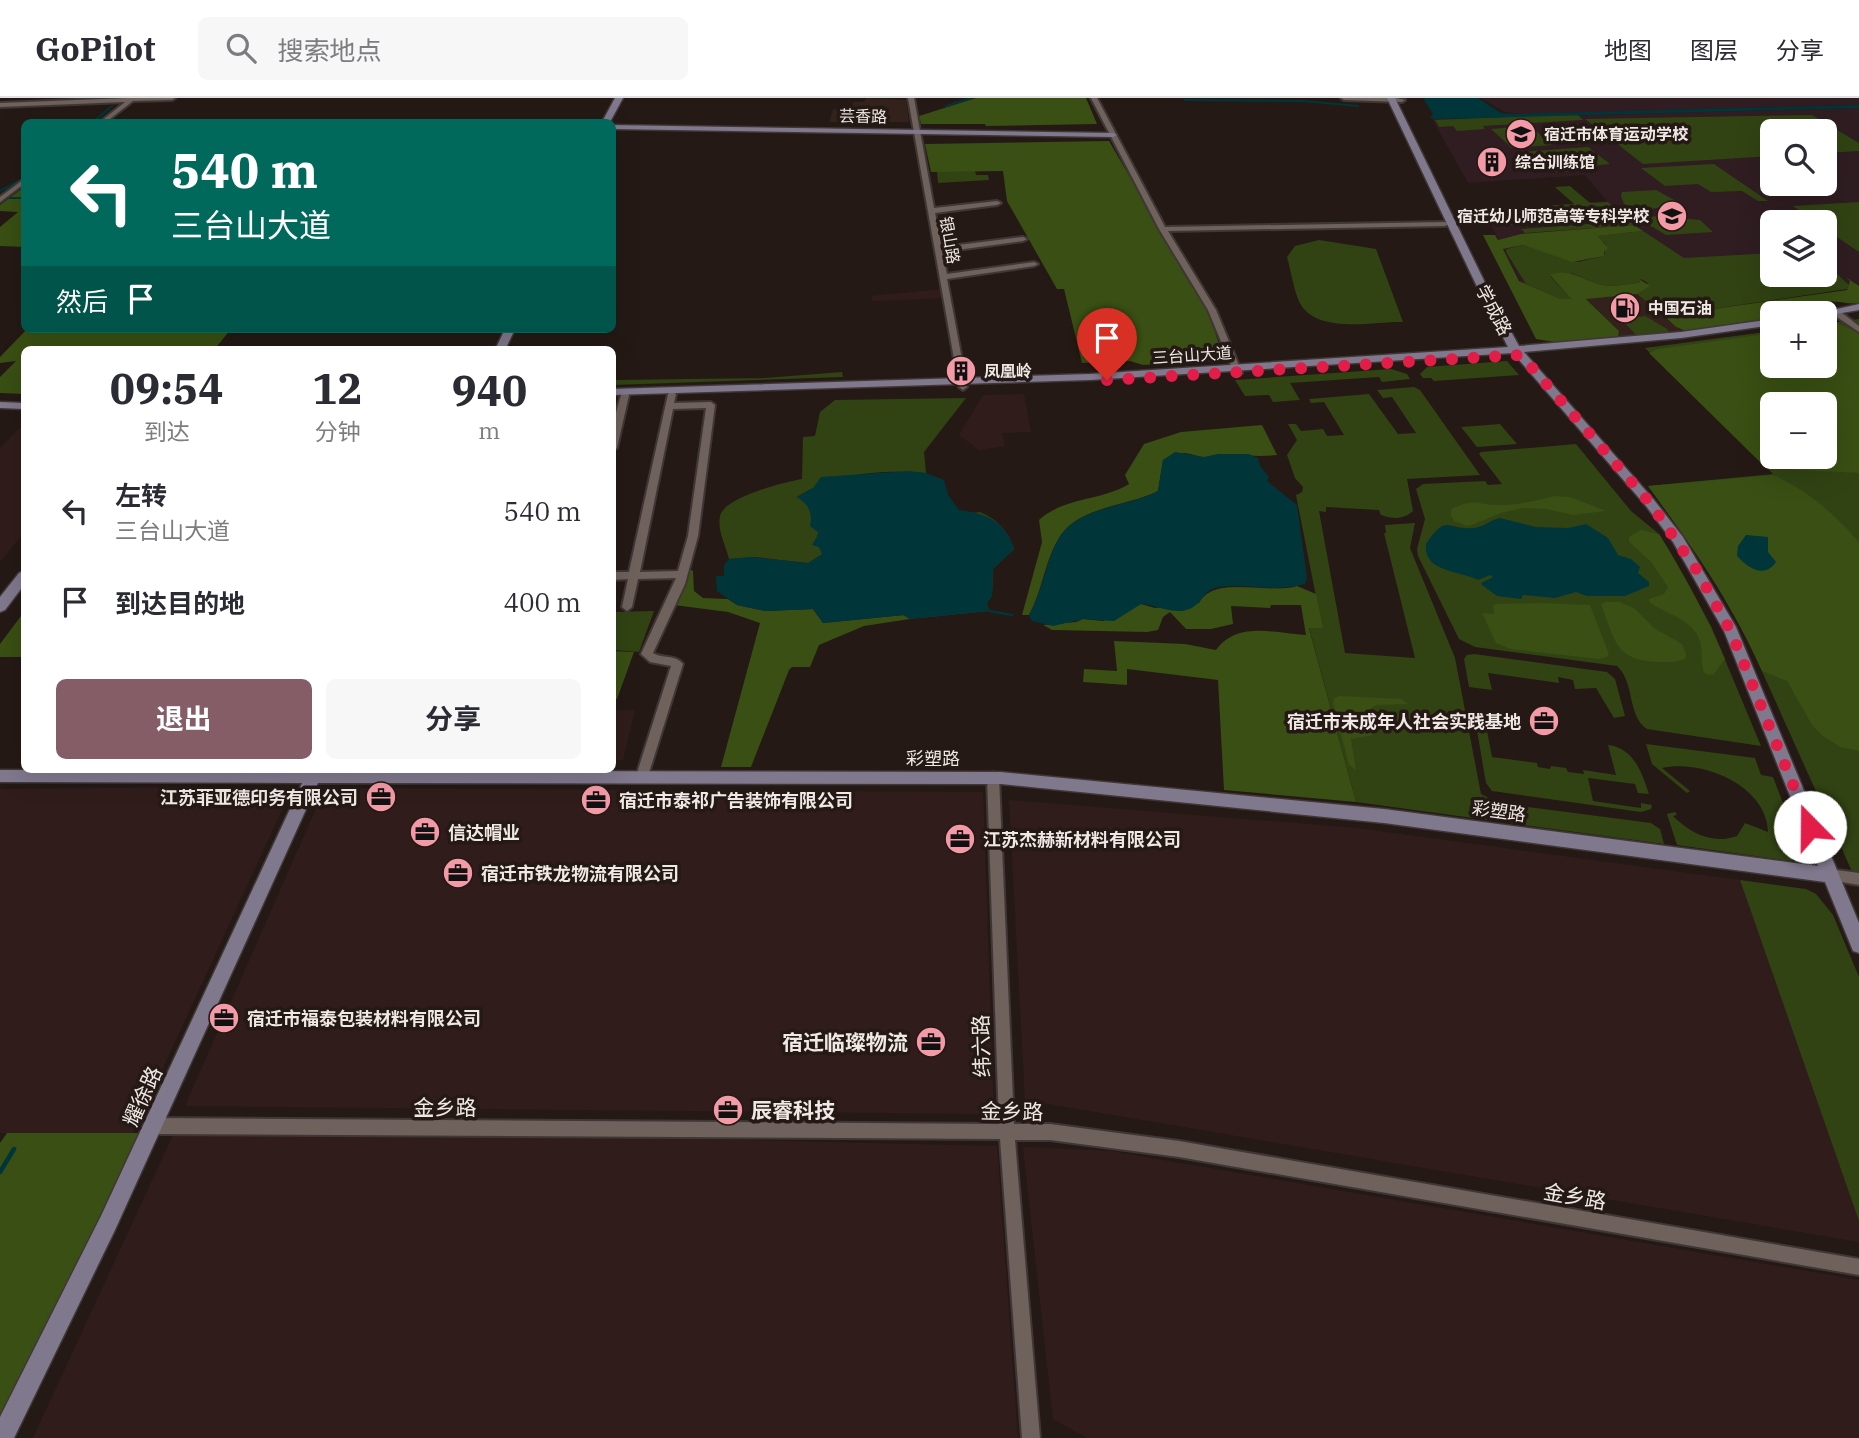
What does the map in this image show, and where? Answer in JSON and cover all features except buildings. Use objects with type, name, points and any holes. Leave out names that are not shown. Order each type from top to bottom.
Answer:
[{"type":"street","points":[[0,105],[172,98]]},
{"type":"street","points":[[608,119],[621,98]]},
{"type":"street","points":[[614,119],[621,98]]},
{"type":"street","name":"银山路","points":[[911,98],[963,385]]},
{"type":"street","points":[[1094,98],[1163,229],[1212,310],[1237,370]]},
{"type":"street","points":[[1344,98],[1391,99]]},
{"type":"street","points":[[107,119],[133,99]]},
{"type":"street","name":"学成路","points":[[1391,99],[1445,224],[1513,352],[1650,503],[1678,540],[1708,588],[1731,632],[1859,945]]},
{"type":"street","name":"学成路","points":[[1391,99],[1513,352]]},
{"type":"street","name":"芸香路","points":[[616,125],[1113,134]]},
{"type":"street","points":[[0,200],[21,183]]},
{"type":"street","points":[[931,211],[997,203]]},
{"type":"street","points":[[1163,229],[1445,224]]},
{"type":"street","points":[[938,250],[1023,239]]},
{"type":"street","points":[[943,277],[1034,264]]},
{"type":"street","points":[[1837,313],[1859,307]]},
{"type":"street","points":[[1837,314],[1859,316]]},
{"type":"street","points":[[1837,316],[1859,330]]},
{"type":"street","name":"三台山大道","points":[[1513,352],[1760,325]]},
{"type":"street","name":"三台山大道","points":[[616,396],[624,401],[671,400],[1237,370],[1638,345],[1760,331]]},
{"type":"street","name":"三台山大道","points":[[616,394],[963,385]]},
{"type":"street","points":[[627,607],[671,400],[712,405],[693,536],[680,584],[648,651],[654,659],[677,664],[642,776]]},
{"type":"street","points":[[616,405],[624,401]]},
{"type":"street","points":[[616,433],[624,401]]},
{"type":"street","points":[[0,403],[21,404]]},
{"type":"street","points":[[0,593],[21,567]]},
{"type":"street","points":[[616,576],[681,574]]},
{"type":"street","points":[[0,607],[21,580]]},
{"type":"street","name":"彩塑路","points":[[0,776],[315,773],[993,777],[1384,816],[1859,879]]},
{"type":"street","name":"耀徐路","points":[[2,1438],[153,1126],[315,773]]},
{"type":"street","name":"纬六路","points":[[993,777],[1007,1132],[1031,1438]]},
{"type":"street","name":"金乡路","points":[[153,1126],[1049,1132],[1179,1149],[1859,1267]]},
{"type":"shaded area","points":[[866,98],[906,100],[909,122],[829,122],[833,109],[851,109],[853,102],[864,102]]},
{"type":"shaded area","points":[[1480,98],[1859,98],[1859,105],[1520,114],[1505,112]]},
{"type":"shaded area","name":"宿迁幼儿师范高等专科学校","points":[[1859,108],[1859,286],[1851,280],[1847,289],[1664,316],[1637,294],[1587,298],[1540,319],[1483,210],[1607,201],[1585,175],[1468,183],[1432,119]]},
{"type":"shaded area","points":[[943,289],[945,298],[873,301],[871,296]]},
{"type":"shaded area","points":[[1637,294],[1676,327],[1689,332],[1619,339],[1619,331],[1586,298]]},
{"type":"shaded area","points":[[1024,394],[1031,432],[1002,433],[1005,446],[979,450],[959,435],[983,395]]},
{"type":"shaded area","points":[[21,428],[21,537],[0,562],[0,448]]},
{"type":"shaded area","points":[[616,710],[635,710],[623,760],[616,760]]},
{"type":"shaded area","points":[[293,786],[133,1133],[0,1133],[0,789]]},
{"type":"shaded area","points":[[325,788],[983,792],[994,1114],[185,1106]]},
{"type":"shaded area","points":[[1009,800],[1357,828],[1740,880],[1859,1221],[1859,1242],[1025,1100]]},
{"type":"shaded area","points":[[174,1133],[409,1137],[569,1136],[997,1146],[1018,1438],[33,1438]]},
{"type":"shaded area","points":[[1023,1147],[1111,1151],[1859,1280],[1859,1438],[1087,1438],[1053,1419]]},
{"type":"green space","points":[[976,98],[1086,98],[1097,124],[921,124],[919,116]]},
{"type":"green space","points":[[1577,114],[1583,120],[1483,126],[1485,129],[1457,131],[1453,126],[1439,127],[1435,120]]},
{"type":"green space","points":[[1812,115],[1819,119],[1760,119],[1760,157],[1643,164],[1585,119]]},
{"type":"green space","points":[[1530,126],[1553,145],[1512,148],[1491,129]]},
{"type":"green space","points":[[1837,130],[1859,143],[1859,151],[1837,152]]},
{"type":"green space","points":[[1109,141],[1208,311],[1222,353],[1214,361],[1143,365],[1130,361],[1082,363],[1064,289],[1057,289],[1007,201],[1003,171],[931,172],[925,144]]},
{"type":"green space","points":[[1588,147],[1610,164],[1599,165],[1589,171],[1542,172],[1520,152]]},
{"type":"green space","points":[[1714,164],[1768,201],[1758,201],[1742,191],[1711,192],[1698,184],[1665,186],[1641,168]]},
{"type":"green space","points":[[937,171],[975,171],[976,175],[988,175],[989,180],[938,183]]},
{"type":"green space","points":[[1570,186],[1590,203],[1608,202],[1614,208],[1507,215],[1500,209],[1574,204],[1555,187]]},
{"type":"green space","points":[[21,189],[21,247],[0,246],[0,227],[18,212],[0,211],[0,205]]},
{"type":"green space","points":[[1656,190],[1676,201],[1657,208],[1644,209],[1624,204],[1621,196],[1622,192]]},
{"type":"green space","points":[[1859,202],[1859,252],[1837,237],[1837,210],[1799,210],[1793,206]]},
{"type":"green space","points":[[1614,214],[1618,218],[1511,225],[1507,220]]},
{"type":"green space","points":[[1648,217],[1700,220],[1713,232],[1666,235],[1646,223]]},
{"type":"green space","points":[[1629,221],[1634,225],[1525,233],[1521,229]]},
{"type":"green space","points":[[1634,225],[1643,231],[1598,236],[1608,248],[1604,256],[1572,262],[1523,245],[1503,249],[1519,281],[1561,299],[1571,299],[1550,275],[1569,273],[1608,286],[1638,283],[1640,281],[1637,278],[1650,286],[1637,294],[1586,299],[1619,331],[1618,338],[1554,342],[1536,339],[1483,235],[1495,235],[1498,240],[1521,234]]},
{"type":"green space","points":[[1643,231],[1684,258],[1760,254],[1760,287],[1837,287],[1837,274],[1849,285],[1847,289],[1664,316],[1637,294],[1648,283],[1641,279],[1638,283],[1608,286],[1570,273],[1550,276],[1571,299],[1561,299],[1526,284],[1506,252],[1507,249],[1523,245],[1578,262],[1604,256],[1606,245],[1598,236]]},
{"type":"green space","points":[[1319,240],[1376,249],[1403,322],[1345,324],[1316,318],[1305,311],[1296,294],[1287,257],[1295,246]]},
{"type":"green space","points":[[1846,277],[1859,286],[1859,303],[1770,301],[1847,290],[1850,281]]},
{"type":"green space","points":[[1760,302],[1760,323],[1689,332],[1676,327],[1664,316]]},
{"type":"green space","points":[[1645,316],[1667,329],[1670,334],[1638,337],[1622,320]]},
{"type":"green space","points":[[1859,319],[1859,887],[1738,618],[1689,542],[1648,486],[1773,474],[1768,469],[1837,469],[1837,392],[1760,392],[1760,461],[1645,348],[1760,333],[1760,378],[1837,378],[1837,322]]},
{"type":"green space","points":[[1837,324],[1859,332],[1859,473],[1785,469],[1837,469],[1837,392],[1760,392],[1760,462],[1649,353],[1658,349],[1760,335],[1760,378],[1837,378]]},
{"type":"green space","points":[[23,333],[228,333],[217,346],[21,346],[21,394],[0,393],[0,377],[16,361],[0,363],[0,357]]},
{"type":"green space","points":[[1507,361],[1519,375],[1434,381],[1431,378],[1423,378],[1420,374],[1427,367]]},
{"type":"green space","points":[[1391,369],[1407,374],[1410,379],[1382,382],[1379,377],[1290,383],[1300,400],[1273,402],[1269,395],[1245,396],[1235,380]]},
{"type":"green space","points":[[842,372],[843,377],[616,385],[616,380],[765,378]]},
{"type":"green space","points":[[1414,387],[1420,390],[1480,475],[1407,479],[1413,511],[1402,517],[1381,515],[1379,510],[1326,507],[1326,512],[1319,511],[1345,653],[1415,658],[1384,533],[1385,525],[1415,523],[1410,548],[1455,658],[1481,794],[1498,803],[1651,823],[1660,829],[1664,844],[1356,802],[1309,627],[1322,627],[1296,495],[1302,492],[1303,487],[1295,478],[1287,455],[1297,440],[1288,424],[1296,424],[1301,431],[1323,429],[1327,436],[1344,435],[1324,402],[1311,403],[1309,399],[1369,394],[1398,434],[1416,433],[1392,397],[1383,398],[1377,390]]},
{"type":"green space","points":[[966,398],[924,452],[926,473],[859,474],[827,483],[797,497],[806,502],[819,532],[817,536],[980,512],[986,515],[1006,532],[1014,549],[993,569],[992,596],[987,603],[989,611],[910,619],[808,563],[754,557],[729,559],[720,527],[720,516],[724,509],[756,492],[802,479],[803,437],[815,436],[820,412],[835,400]]},
{"type":"green space","points":[[1500,424],[1517,444],[1477,447],[1461,427]]},
{"type":"green space","points":[[1262,425],[1277,455],[1203,457],[1179,454],[1163,460],[1158,491],[1093,512],[1070,525],[1056,544],[1029,615],[1022,615],[1042,542],[1039,520],[1060,507],[1107,494],[1129,484],[1125,475],[1144,444],[1181,432]]},
{"type":"green space","points":[[1576,444],[1631,511],[1659,534],[1711,626],[1761,746],[1647,729],[1636,716],[1623,673],[1617,666],[1475,647],[1459,639],[1418,556],[1417,549],[1425,519],[1416,489],[1423,484],[1485,481],[1488,485],[1502,484],[1479,454],[1481,452]]},
{"type":"green space","points":[[1773,475],[1820,504],[1859,542],[1859,751],[1840,747],[1823,736],[1812,725],[1787,681],[1762,671],[1724,598],[1648,486]]},
{"type":"green space","points":[[1554,496],[1570,497],[1606,511],[1573,515],[1546,509],[1523,508],[1467,526],[1454,521],[1450,514],[1452,509],[1470,503],[1512,504]]},
{"type":"green space","points":[[1641,530],[1659,534],[1702,611],[1725,659],[1713,675],[1705,674],[1700,641],[1691,627],[1649,602],[1649,599],[1664,594],[1668,587],[1651,562],[1629,542],[1629,537]]},
{"type":"green space","points":[[686,567],[693,571],[694,591],[703,598],[728,599],[737,605],[765,611],[813,609],[823,623],[904,615],[910,619],[864,626],[819,645],[810,667],[792,667],[789,670],[751,767],[721,767],[760,623],[728,612],[674,605]]},
{"type":"green space","points":[[1297,586],[1316,594],[1323,628],[1309,628],[1356,802],[1224,790],[1218,680],[1127,669],[1127,685],[1083,682],[1084,669],[1117,671],[1114,641],[1185,644],[1216,650],[1235,635],[1246,632],[1269,631],[1306,635],[1301,605],[1271,605],[1270,608],[1231,606],[1233,624],[1211,629],[1186,629],[1170,612],[1163,617],[1158,630],[1147,632],[1052,630],[1043,625],[1083,619],[1103,621],[1141,604],[1155,608],[1199,603],[1206,594],[1229,587]]},
{"type":"green space","points":[[1620,602],[1634,608],[1654,628],[1682,644],[1685,659],[1671,662],[1643,661],[1624,652],[1609,627],[1601,604]]},
{"type":"green space","points":[[1497,604],[1590,605],[1609,654],[1607,657],[1598,659],[1511,649],[1496,643],[1482,613],[1494,614],[1493,605]]},
{"type":"green space","points":[[654,611],[639,652],[616,650],[616,612]]},
{"type":"green space","points":[[21,616],[21,657],[0,657],[0,644]]},
{"type":"green space","points":[[616,651],[634,652],[617,699]]},
{"type":"green space","points":[[1467,655],[1607,672],[1615,679],[1625,716],[1614,718],[1596,688],[1575,689],[1573,680],[1558,677],[1559,683],[1488,673],[1492,690],[1469,687],[1464,659]]},
{"type":"green space","points":[[1334,698],[1402,699],[1408,704],[1377,705],[1371,708],[1373,735],[1351,739],[1356,770],[1349,765],[1333,703]]},
{"type":"green space","points":[[1475,719],[1485,720],[1492,757],[1537,763],[1538,767],[1550,769],[1551,766],[1566,768],[1568,772],[1584,774],[1583,770],[1616,775],[1608,745],[1617,747],[1631,756],[1636,763],[1649,794],[1638,793],[1635,784],[1588,778],[1593,801],[1641,808],[1641,803],[1652,805],[1651,809],[1641,812],[1492,791],[1486,783]]},
{"type":"green space","points":[[1646,744],[1755,758],[1761,775],[1773,777],[1804,858],[1790,861],[1677,845],[1667,814],[1675,812],[1677,815],[1673,816],[1687,828],[1702,836],[1719,839],[1737,836],[1745,823],[1768,832],[1765,815],[1744,789],[1729,779],[1695,768],[1662,768],[1690,791],[1687,793],[1652,764]]},
{"type":"green space","points":[[1740,880],[1806,889],[1816,894],[1833,915],[1859,977],[1859,1221]]},
{"type":"green space","points":[[7,1133],[141,1133],[0,1428],[0,1143]]},
{"type":"water","points":[[1423,98],[1478,98],[1501,113],[1518,114],[1859,105],[1859,108],[1437,119],[1430,118],[1433,114]]},
{"type":"water","points":[[1175,452],[1204,457],[1249,454],[1258,458],[1260,466],[1269,477],[1267,481],[1297,505],[1307,578],[1305,584],[1282,588],[1219,587],[1209,591],[1192,608],[1178,611],[1141,604],[1114,621],[1083,619],[1053,626],[1032,621],[1029,615],[1050,558],[1066,529],[1089,514],[1158,491],[1163,460]]},
{"type":"water","points":[[909,471],[926,473],[944,480],[948,495],[959,510],[986,516],[1000,525],[1010,539],[1014,549],[993,569],[992,596],[987,603],[989,611],[910,619],[903,615],[823,623],[813,609],[765,611],[737,605],[717,591],[716,576],[724,576],[724,565],[729,559],[751,557],[808,563],[822,554],[819,547],[812,545],[819,533],[810,526],[809,509],[797,497],[813,488],[821,477]]},
{"type":"water","points":[[1500,518],[1536,527],[1568,528],[1586,524],[1608,538],[1618,555],[1631,559],[1640,567],[1638,573],[1649,582],[1649,586],[1625,596],[1587,596],[1576,592],[1555,598],[1523,595],[1521,599],[1497,596],[1482,585],[1481,583],[1493,577],[1490,575],[1478,580],[1444,569],[1430,560],[1426,544],[1439,528],[1448,525],[1474,528]]},
{"type":"water","points":[[1746,535],[1768,537],[1768,552],[1776,562],[1771,567],[1756,570],[1737,556],[1738,546]]},
{"type":"waterway","points":[[946,106],[971,98]]},
{"type":"waterway","points":[[1185,100],[1304,101],[1358,106]]},
{"type":"waterway","points":[[97,119],[112,106]]},
{"type":"waterway","points":[[0,191],[21,180]]},
{"type":"waterway","points":[[9,198],[21,198]]},
{"type":"waterway","points":[[989,611],[1012,615]]},
{"type":"waterway","points":[[0,1172],[14,1149]]},
{"type":"place","name":"宿迁市体育运动学校","points":[[1521,134]]},
{"type":"place","name":"综合训练馆","points":[[1492,162]]},
{"type":"place","name":"宿迁幼儿师范高等专科学校","points":[[1672,216]]},
{"type":"place","name":"中国石油","points":[[1625,308]]},
{"type":"place","name":"凤凰岭","points":[[961,371]]},
{"type":"place","name":"宿迁市未成年人社会实践基地","points":[[1544,721]]},
{"type":"place","name":"江苏菲亚德印务有限公司","points":[[381,797]]},
{"type":"place","name":"宿迁市泰祁广告装饰有限公司","points":[[596,800]]},
{"type":"place","name":"信达帽业","points":[[425,832]]},
{"type":"place","name":"江苏杰赫新材料有限公司","points":[[960,839]]},
{"type":"place","name":"宿迁市铁龙物流有限公司","points":[[458,873]]},
{"type":"place","name":"宿迁市福泰包装材料有限公司","points":[[224,1018]]},
{"type":"place","name":"宿迁临璨物流","points":[[931,1042]]},
{"type":"place","name":"辰睿科技","points":[[728,1110]]},
{"type":"route","points":[[1107,380],[1521,355],[1650,503],[1678,540],[1708,588],[1731,632],[1810,827]]}]
